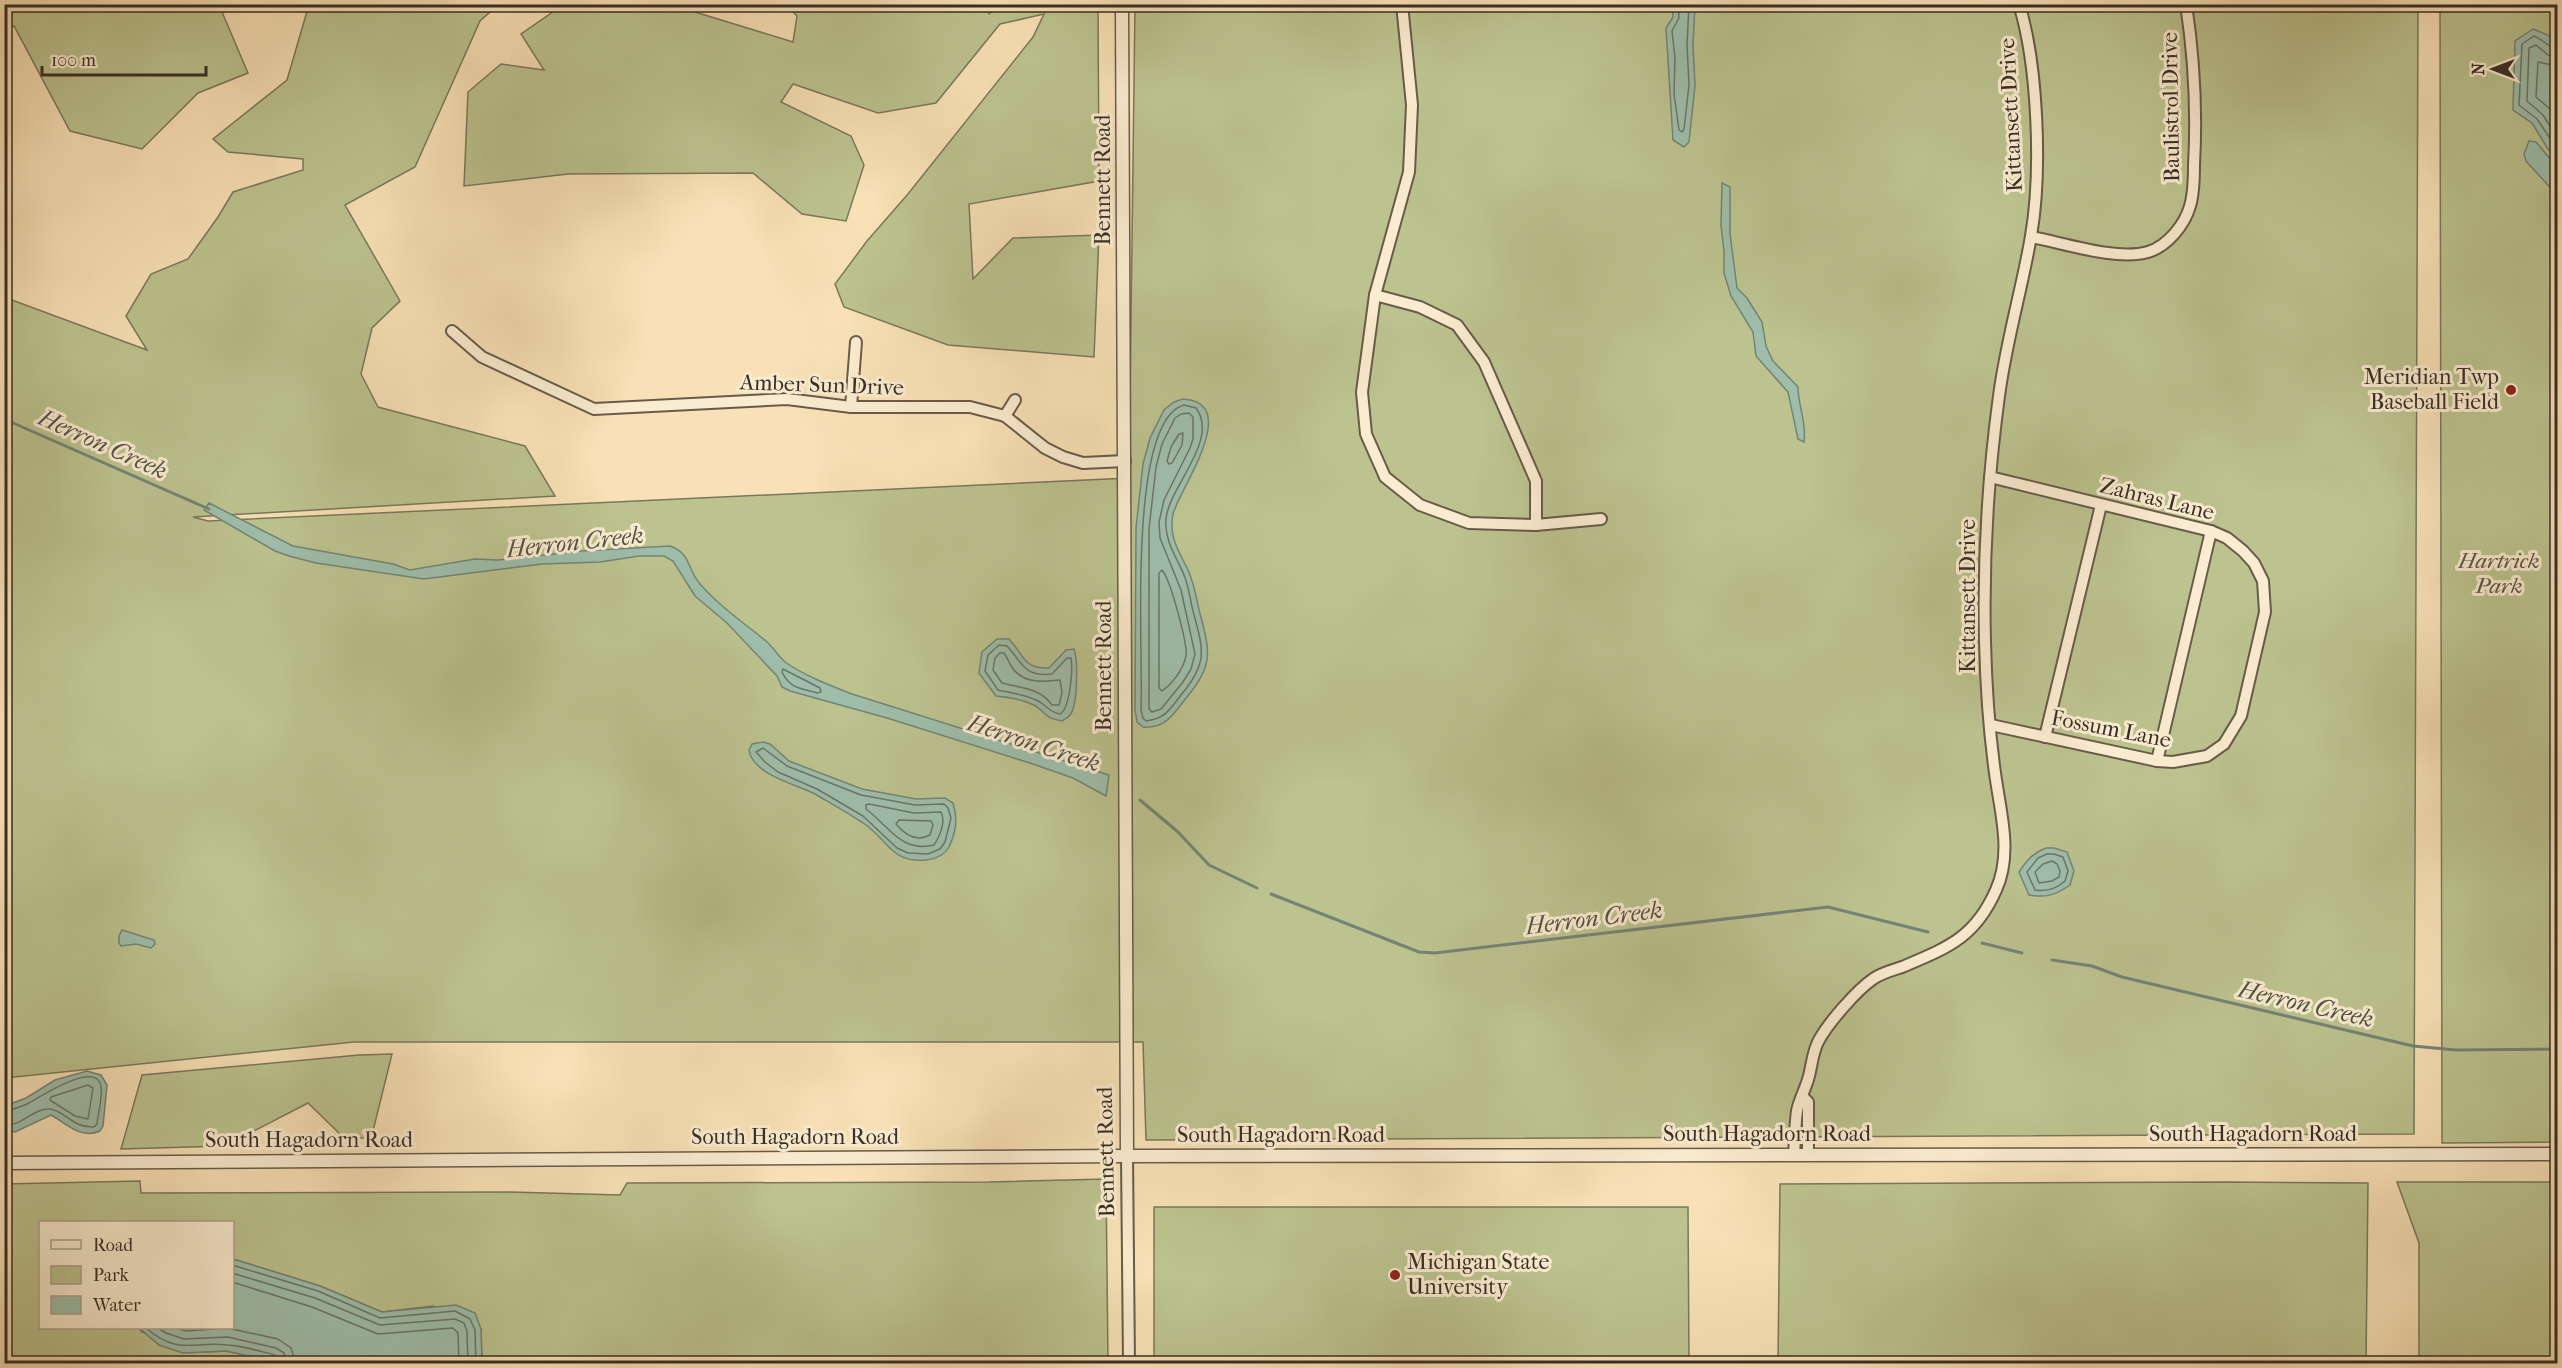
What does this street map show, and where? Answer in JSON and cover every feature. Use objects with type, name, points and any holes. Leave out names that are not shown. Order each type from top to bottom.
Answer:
[{"type":"street","name":"Bennett Road","points":[[1122,4],[1129,1364]]},
{"type":"street","points":[[1402,4],[1412,105],[1409,172],[1375,295],[1362,392],[1366,434],[1385,477],[1420,505],[1469,524],[1536,525],[1601,519]]},
{"type":"street","name":"Kittansett Drive","points":[[1794,1155],[1798,1107],[1804,1098],[1817,1041],[1837,1014],[1874,978],[1940,951],[1970,932],[1997,889],[2004,867],[2004,831],[1994,771],[1985,642],[1986,521],[2001,385],[2012,321],[2031,237],[2036,194],[2037,152],[2027,32],[2019,4]]},
{"type":"street","name":"Baulistrol Drive","points":[[2031,237],[2077,249],[2149,252],[2169,239],[2180,228],[2190,206],[2195,144],[2192,43],[2186,4]]},
{"type":"street","points":[[1375,295],[1420,307],[1457,325],[1484,362],[1536,481],[1536,525]]},
{"type":"street","name":"Amber Sun Drive","points":[[452,331],[482,357],[594,409],[787,399],[850,407],[970,407],[1005,416],[1045,448],[1063,457],[1083,463],[1125,461]]},
{"type":"street","points":[[850,407],[856,342]]},
{"type":"street","points":[[1005,416],[1015,400]]},
{"type":"street","name":"Zahras Lane","points":[[1990,477],[2211,531],[2227,538],[2254,563],[2263,581],[2265,612]]},
{"type":"street","points":[[2044,737],[2101,505]]},
{"type":"street","points":[[2157,761],[2211,531]]},
{"type":"street","name":"Fossum Lane","points":[[1991,725],[2157,761],[2173,762],[2207,756],[2224,744],[2241,716],[2265,612]]},
{"type":"street","name":"Kittansett Drive","points":[[1804,1098],[1808,1102],[1808,1155]]},
{"type":"street","name":"South Hagadorn Road","points":[[4,1163],[1127,1156],[2558,1154]]},
{"type":"green space","points":[[669,4],[793,42],[797,16],[786,5],[985,4],[989,14],[1003,5],[1098,5],[1099,181],[969,204],[973,279],[1013,238],[1099,235],[1094,357],[948,345],[844,307],[835,284],[867,241],[908,194],[1033,37],[1044,14],[1000,24],[936,103],[878,113],[793,84],[781,102],[851,136],[864,165],[846,221],[802,214],[753,173],[568,174],[464,186],[468,92],[501,64],[544,70],[521,34],[563,5]]},
{"type":"green space","points":[[4,5],[219,5],[248,73],[198,93],[142,149],[70,131],[14,26],[5,29]]},
{"type":"green space","points":[[304,5],[498,5],[480,21],[415,167],[345,205],[400,301],[372,328],[361,374],[378,407],[525,446],[555,496],[193,517],[208,521],[1129,478],[1135,5],[2418,5],[2414,1134],[1146,1140],[1143,1042],[354,1042],[5,1078],[4,297],[147,350],[126,316],[151,274],[188,259],[233,192],[303,170],[303,159],[228,152],[213,139],[287,80],[308,8]]},
{"type":"green space","name":"Hartrick Park","points":[[2440,5],[2557,5],[2557,1142],[2442,1143]]},
{"type":"green space","points":[[392,1054],[371,1139],[342,1136],[308,1103],[225,1146],[121,1149],[142,1075]]},
{"type":"green space","points":[[1106,1179],[1108,1363],[482,1363],[481,1329],[433,1306],[382,1312],[320,1286],[234,1259],[234,1221],[39,1221],[39,1329],[140,1329],[142,1332],[205,1352],[226,1351],[286,1363],[5,1363],[4,1184],[140,1181],[141,1193],[510,1192],[620,1195],[627,1183],[990,1182]]},
{"type":"green space","points":[[2397,1182],[2557,1182],[2557,1363],[2419,1363],[2419,1243]]},
{"type":"green space","points":[[2368,1183],[2366,1363],[1778,1363],[1780,1184]]},
{"type":"green space","points":[[1154,1207],[1688,1207],[1689,1363],[1154,1363]]},
{"type":"water","points":[[1672,5],[1695,5],[1693,45],[1695,85],[1689,142],[1684,147],[1673,140],[1666,28],[1673,17]]},
{"type":"water","points":[[2533,29],[2548,35],[2557,46],[2557,158],[2548,149],[2532,123],[2513,110],[2515,41]]},
{"type":"water","points":[[2529,141],[2536,142],[2557,167],[2557,195],[2526,161],[2524,154]]},
{"type":"water","points":[[1722,183],[1730,187],[1730,234],[1737,288],[1747,298],[1762,322],[1766,346],[1773,361],[1798,387],[1804,442],[1798,439],[1788,392],[1756,356],[1753,332],[1731,296],[1724,273],[1721,225]]},
{"type":"water","points":[[1183,399],[1200,404],[1208,415],[1208,430],[1203,449],[1173,514],[1172,525],[1175,544],[1193,585],[1206,638],[1207,659],[1200,678],[1171,717],[1157,726],[1143,727],[1137,722],[1135,710],[1136,528],[1143,464],[1150,438],[1164,410],[1174,402]]},
{"type":"water","points":[[209,503],[293,546],[393,564],[410,570],[475,559],[498,560],[581,551],[670,546],[682,553],[700,584],[715,600],[766,641],[785,662],[801,672],[852,694],[1109,775],[1106,796],[1073,778],[1030,763],[782,687],[777,676],[727,623],[695,596],[673,561],[664,556],[542,564],[424,579],[316,563],[289,556],[275,551],[204,510]]},
{"type":"water","points":[[997,639],[1009,639],[1029,664],[1040,668],[1049,668],[1066,650],[1074,649],[1077,672],[1076,693],[1073,710],[1069,716],[1062,721],[1048,716],[1030,703],[996,696],[979,673],[982,652]]},
{"type":"water","points":[[763,742],[770,744],[789,761],[862,789],[916,799],[945,798],[953,803],[956,820],[949,847],[942,855],[930,860],[915,860],[898,855],[854,817],[815,794],[776,778],[758,766],[749,750],[752,744]]},
{"type":"water","points":[[2046,848],[2067,852],[2074,871],[2070,885],[2051,895],[2029,895],[2019,872],[2031,857]]},
{"type":"water","points":[[122,930],[154,940],[155,944],[151,948],[136,944],[121,946],[119,936]]},
{"type":"water","points":[[87,1071],[101,1075],[107,1085],[103,1126],[100,1131],[80,1132],[51,1115],[15,1132],[5,1130],[5,1106],[26,1098],[55,1080]]},
{"type":"water","points":[[234,1259],[320,1286],[382,1312],[456,1305],[475,1313],[481,1329],[482,1363],[286,1364],[226,1351],[183,1353],[159,1345],[140,1329],[234,1329]]},
{"type":"waterway","name":"Herron Creek","points":[[4,419],[209,509]]},
{"type":"waterway","name":"Herron Creek","points":[[1140,800],[1178,832],[1209,865],[1257,888]]},
{"type":"waterway","name":"Herron Creek","points":[[1271,894],[1419,952],[1435,953],[1828,907],[1928,932]]},
{"type":"waterway","name":"Herron Creek","points":[[1982,943],[2022,953]]},
{"type":"waterway","name":"Herron Creek","points":[[2052,960],[2092,966],[2122,977],[2413,1046],[2456,1050],[2558,1049]]},
{"type":"place","name":"Meridian Twp Baseball Field","points":[[2511,390]]},
{"type":"place","name":"Michigan State University","points":[[1395,1275]]}]
